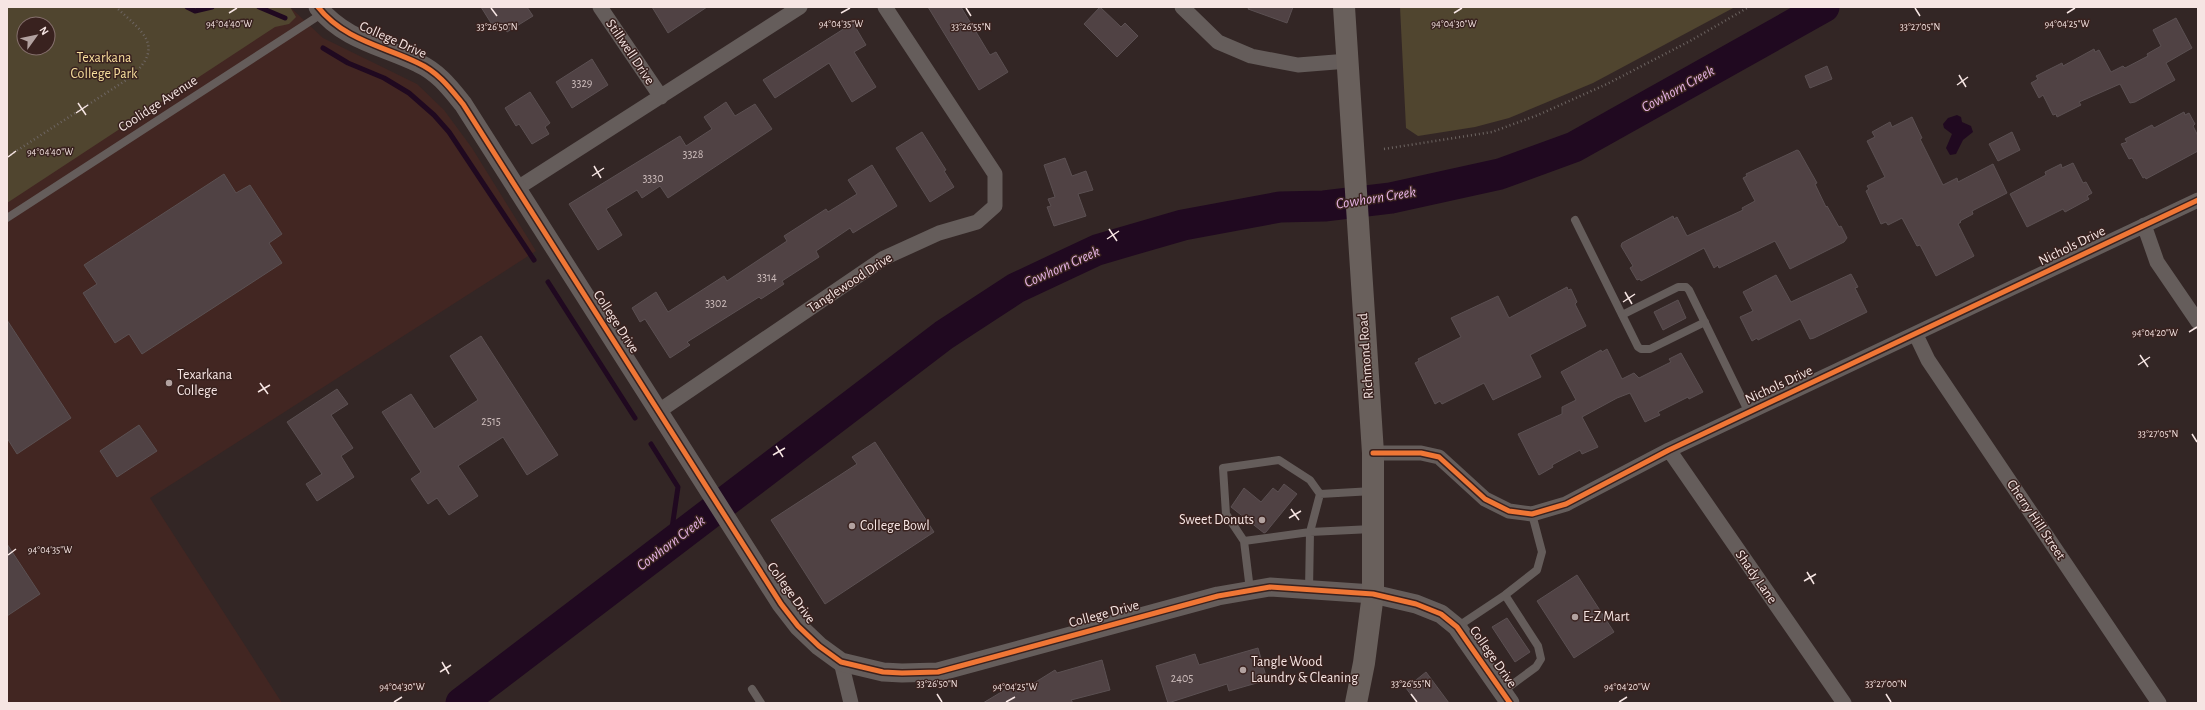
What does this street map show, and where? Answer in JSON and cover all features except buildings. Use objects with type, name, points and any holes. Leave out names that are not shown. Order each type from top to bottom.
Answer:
[{"type":"main road","name":"Richmond Road","points":[[1344,7],[1373,453],[1374,594],[1364,663],[1356,703]]},
{"type":"street","name":"Stillwell Drive","points":[[600,7],[661,97]]},
{"type":"street","points":[[516,189],[800,7]]},
{"type":"street","name":"Tanglewood Drive","points":[[659,411],[884,258],[939,233],[977,222],[995,206],[995,174],[885,7]]},
{"type":"street","points":[[1182,7],[1218,42],[1251,56],[1298,65],[1348,61]]},
{"type":"street","name":"College Drive","points":[[321,10],[344,31],[363,42],[419,64],[443,80],[463,104],[738,537],[798,626],[819,646],[841,662],[883,672],[938,672],[1218,596],[1270,587],[1309,591],[1374,594],[1416,604],[1440,614],[1457,627],[1506,697]]},
{"type":"street","name":"Nichols Drive","points":[[1373,453],[1421,453],[1440,457],[1485,499],[1509,511],[1532,514],[1566,504],[1669,450],[1916,335],[2198,200]]},
{"type":"street","points":[[2144,225],[2157,262],[2198,322]]},
{"type":"street","name":"Cherry Hill Street","points":[[1916,335],[1928,360],[2153,701]]},
{"type":"street","name":"Shady Lane","points":[[1669,450],[1844,703]]},
{"type":"street","points":[[841,662],[851,703]]},
{"type":"lane","name":"Coolidge Avenue","points":[[7,218],[321,10]]},
{"type":"lane","points":[[1575,220],[1638,347],[1646,350],[1705,322]]},
{"type":"lane","points":[[1622,315],[1682,287],[1689,290],[1749,413]]},
{"type":"lane","points":[[1250,590],[1244,541],[1226,514],[1224,468],[1279,460],[1310,480],[1320,494]]},
{"type":"lane","points":[[1320,494],[1373,491]]},
{"type":"lane","points":[[1309,591],[1310,532],[1320,494]]},
{"type":"lane","points":[[1457,627],[1505,595],[1533,574],[1541,561],[1542,552],[1532,514]]},
{"type":"lane","points":[[1244,541],[1310,532],[1373,529]]},
{"type":"lane","points":[[1505,595],[1538,646],[1541,659],[1536,667],[1506,697]]},
{"type":"lane","points":[[752,689],[761,703]]},
{"type":"path","points":[[7,157],[131,77],[145,65],[150,50],[143,33],[116,7]]},
{"type":"path","points":[[1384,149],[1492,132],[1538,115],[1607,84],[1690,41],[1749,7]]},
{"type":"shaded area","name":"Texarkana College","points":[[7,7],[290,7],[323,38],[417,84],[444,110],[472,148],[536,251],[150,498],[282,703],[7,703]]},
{"type":"shaded area","points":[[1957,115],[1961,117],[1962,122],[1971,126],[1973,132],[1963,140],[1956,154],[1950,155],[1946,148],[1952,134],[1944,128],[1943,124],[1948,118]]},
{"type":"green space","name":"Texarkana College Park","points":[[7,7],[290,7],[296,17],[289,24],[275,27],[7,203]]},
{"type":"green space","points":[[1400,7],[1735,7],[1593,83],[1509,118],[1475,127],[1418,136],[1406,128]]},
{"type":"waterway","points":[[187,7],[195,11],[212,7]]},
{"type":"waterway","points":[[259,7],[285,18]]},
{"type":"waterway","name":"Cowhorn Creek","points":[[461,703],[944,335],[1016,288],[1097,250],[1183,225],[1280,207],[1324,206],[1391,198],[1500,174],[1574,147],[1824,7]]},
{"type":"waterway","points":[[323,48],[348,63],[384,78],[409,93],[434,115],[449,132],[534,260]]},
{"type":"waterway","points":[[548,282],[635,418]]},
{"type":"waterway","points":[[651,444],[678,487],[670,542]]},
{"type":"cycle path","points":[[318,7],[328,18],[352,35],[405,57],[432,71],[463,104],[781,604],[798,626],[819,646],[841,662],[883,672],[938,672],[1218,596],[1270,587],[1373,594],[1416,604],[1441,614],[1457,627],[1510,703]]},
{"type":"cycle path","points":[[1373,453],[1421,453],[1439,457],[1485,499],[1509,511],[1532,514],[1566,504],[1669,450],[2198,200]]},
{"type":"place","name":"Texarkana College","points":[[169,383]]},
{"type":"place","name":"Sweet Donuts","points":[[1262,520]]},
{"type":"place","name":"College Bowl","points":[[852,526]]},
{"type":"place","name":"E-Z Mart","points":[[1575,617]]},
{"type":"place","name":"Tangle Wood Laundry & Cleaning","points":[[1243,670]]}]
